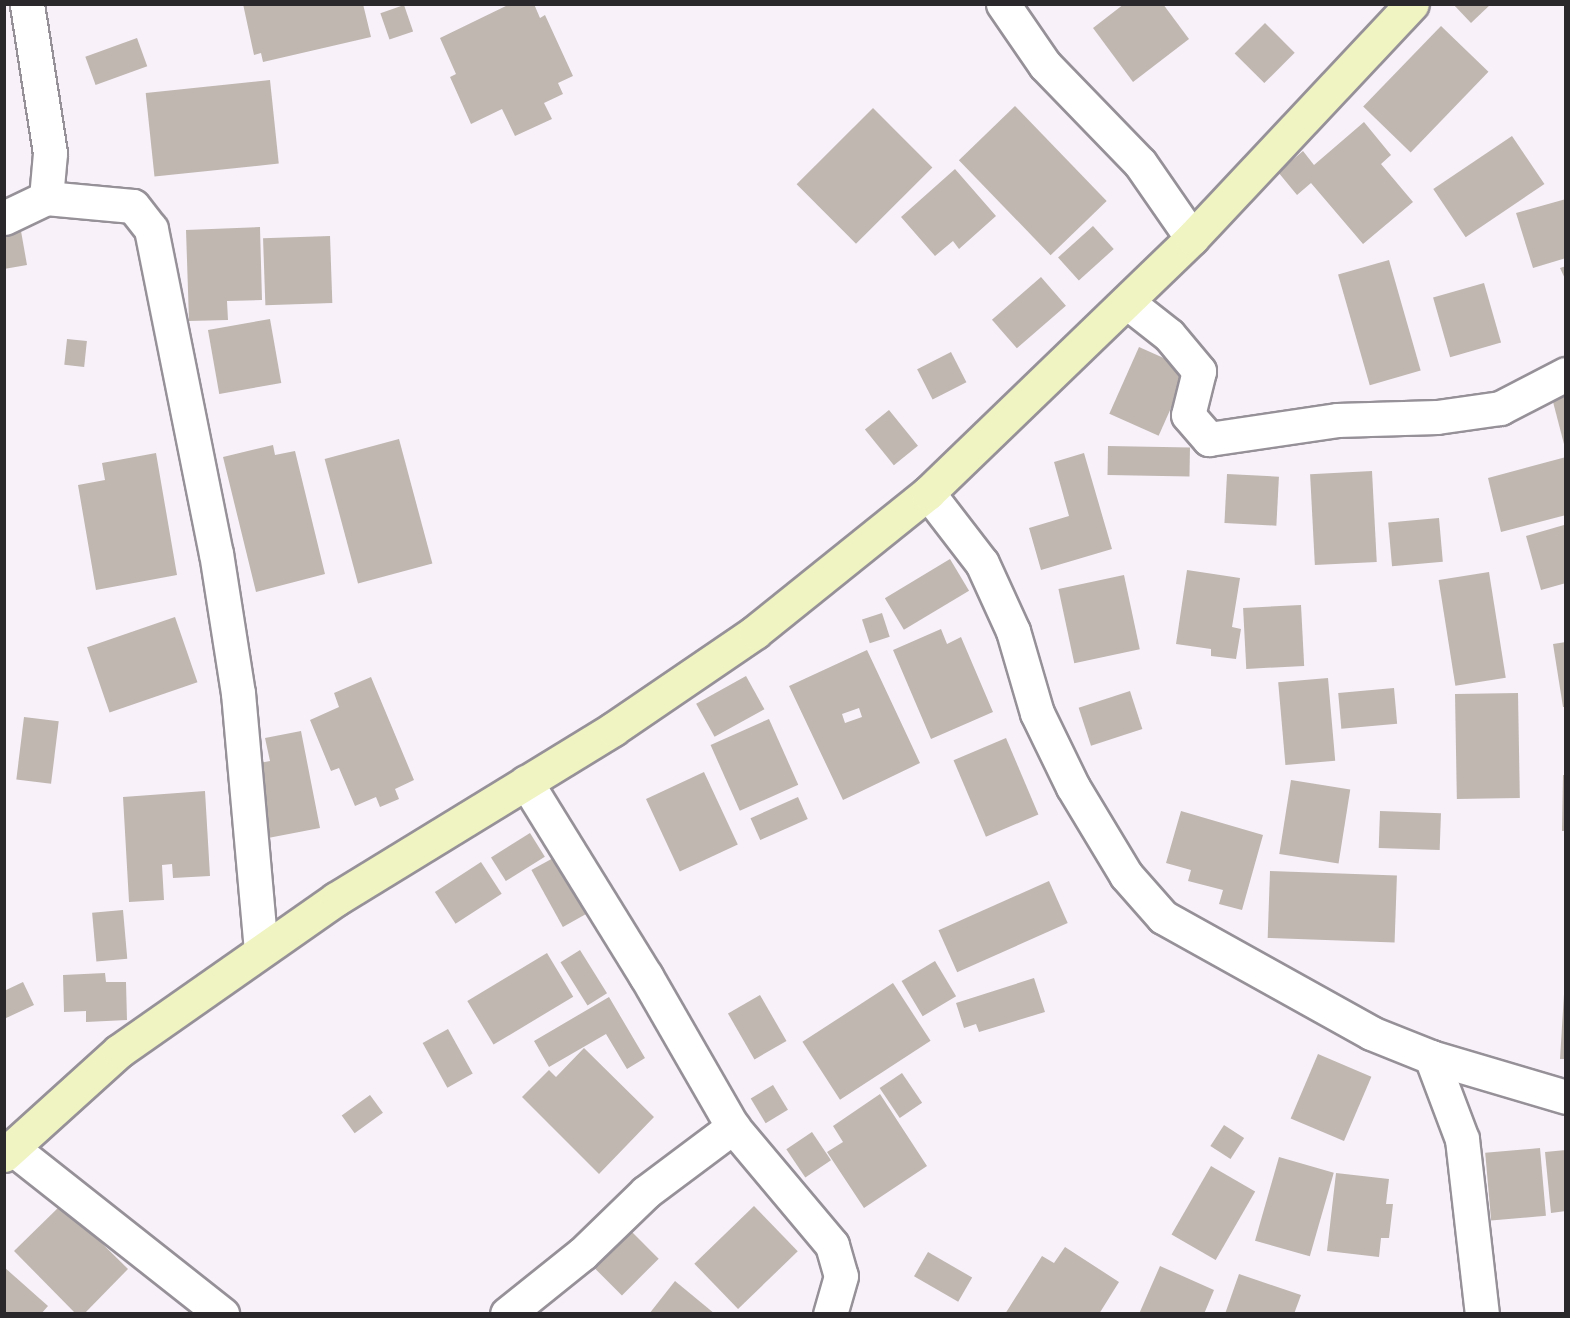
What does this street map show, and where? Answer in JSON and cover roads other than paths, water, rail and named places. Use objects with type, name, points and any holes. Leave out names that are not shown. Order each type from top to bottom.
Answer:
[{"type":"street","points":[[27,4],[50,153],[46,198]]},
{"type":"street","points":[[1003,4],[1045,65],[1140,164],[1192,238]]},
{"type":"street","points":[[222,1314],[8,1151],[119,1051],[336,899],[613,729],[755,632],[928,493],[1192,238],[1412,4]]},
{"type":"street","points":[[4,218],[46,198],[134,206],[150,229],[216,553],[238,693],[261,951]]},
{"type":"street","points":[[1127,302],[1169,335],[1199,371],[1188,415],[1209,439],[1337,420],[1437,417],[1500,408],[1566,374]]},
{"type":"street","points":[[928,493],[982,563],[1013,631],[1037,713],[1074,787],[1126,875],[1163,917],[1371,1033],[1431,1057],[1566,1097]]},
{"type":"street","points":[[526,783],[646,976],[733,1127],[832,1245],[842,1276],[830,1314]]},
{"type":"street","points":[[1431,1057],[1462,1139],[1482,1314]]},
{"type":"street","points":[[507,1314],[582,1254],[646,1192],[733,1127]]}]
